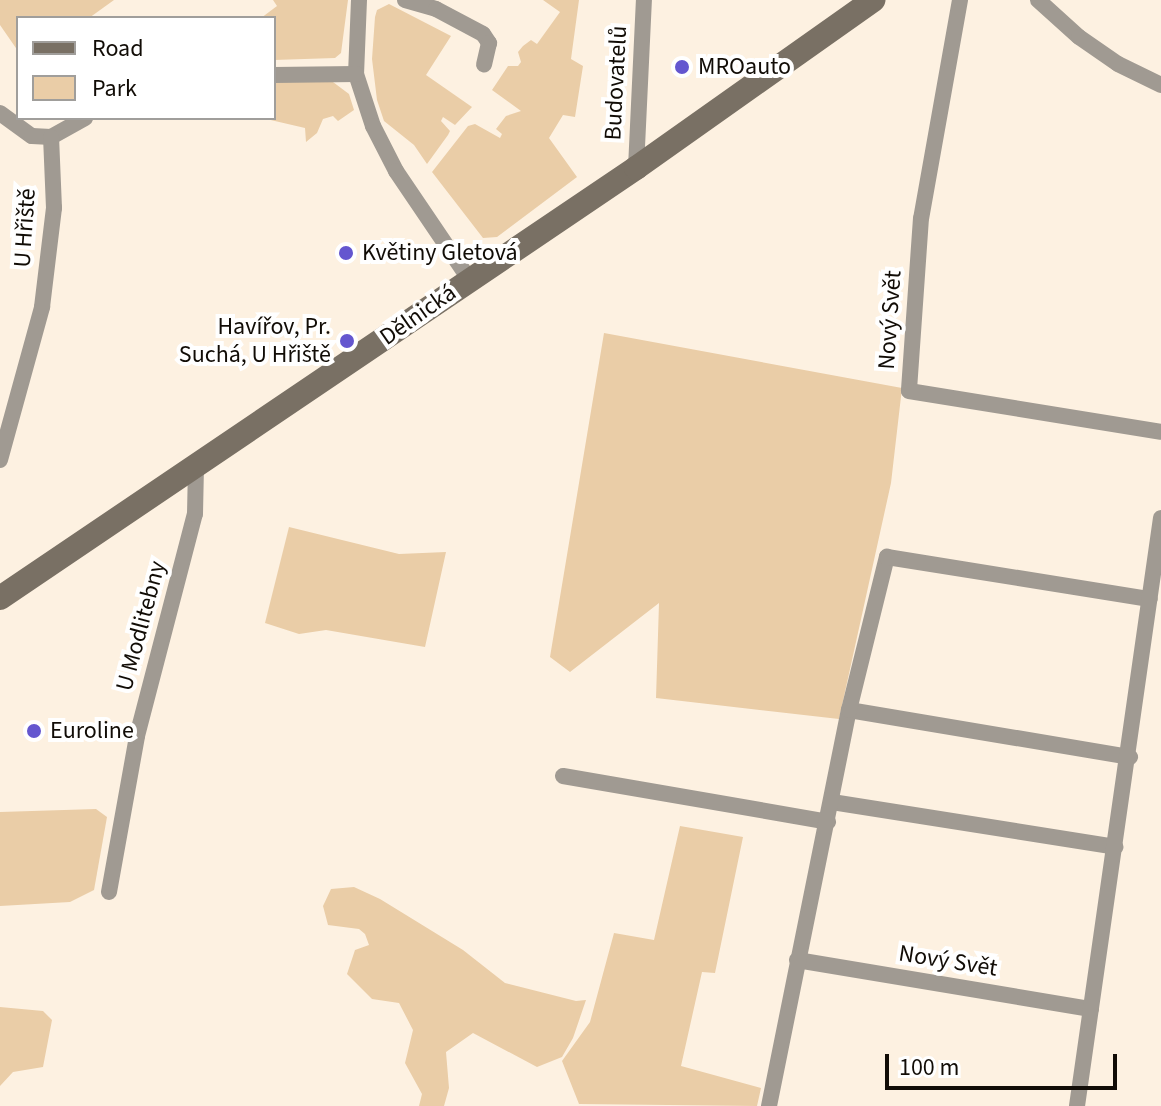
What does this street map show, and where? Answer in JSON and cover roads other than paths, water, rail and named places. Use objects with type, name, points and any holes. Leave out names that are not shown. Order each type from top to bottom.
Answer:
[{"type":"street","points":[[359,0],[356,74],[373,126],[396,171],[469,279]]},
{"type":"street","points":[[405,0],[436,9],[483,34],[489,43],[484,64]]},
{"type":"street","name":"Budovatelů","points":[[636,168],[644,0]]},
{"type":"street","name":"Dělnická","points":[[0,598],[636,168],[873,0]]},
{"type":"street","name":"Nový Svět","points":[[960,0],[921,218],[909,391],[1161,432]]},
{"type":"street","points":[[1038,0],[1079,37],[1118,64],[1161,85]]},
{"type":"street","points":[[276,75],[356,74]]},
{"type":"street","points":[[0,113],[32,136],[51,137],[81,120]]},
{"type":"street","name":"U Hřiště","points":[[0,460],[42,307],[54,208],[51,137]]},
{"type":"street","name":"U Modlitebny","points":[[109,892],[137,736],[195,514],[196,468]]},
{"type":"street","points":[[1077,1106],[1130,757],[1161,518]]},
{"type":"street","points":[[769,1106],[849,710],[887,557],[1150,599]]},
{"type":"street","points":[[849,710],[1130,757]]},
{"type":"street","points":[[563,776],[828,822]]},
{"type":"street","points":[[832,802],[1115,847]]},
{"type":"street","name":"Nový Svět","points":[[797,960],[1091,1009]]},
{"type":"place","name":"MROauto","points":[[682,67]]},
{"type":"place","name":"Květiny Gletová","points":[[346,253]]},
{"type":"place","name":"Havířov, Pr. Suchá, U Hřiště","points":[[347,341]]},
{"type":"place","name":"Euroline","points":[[34,731]]}]
